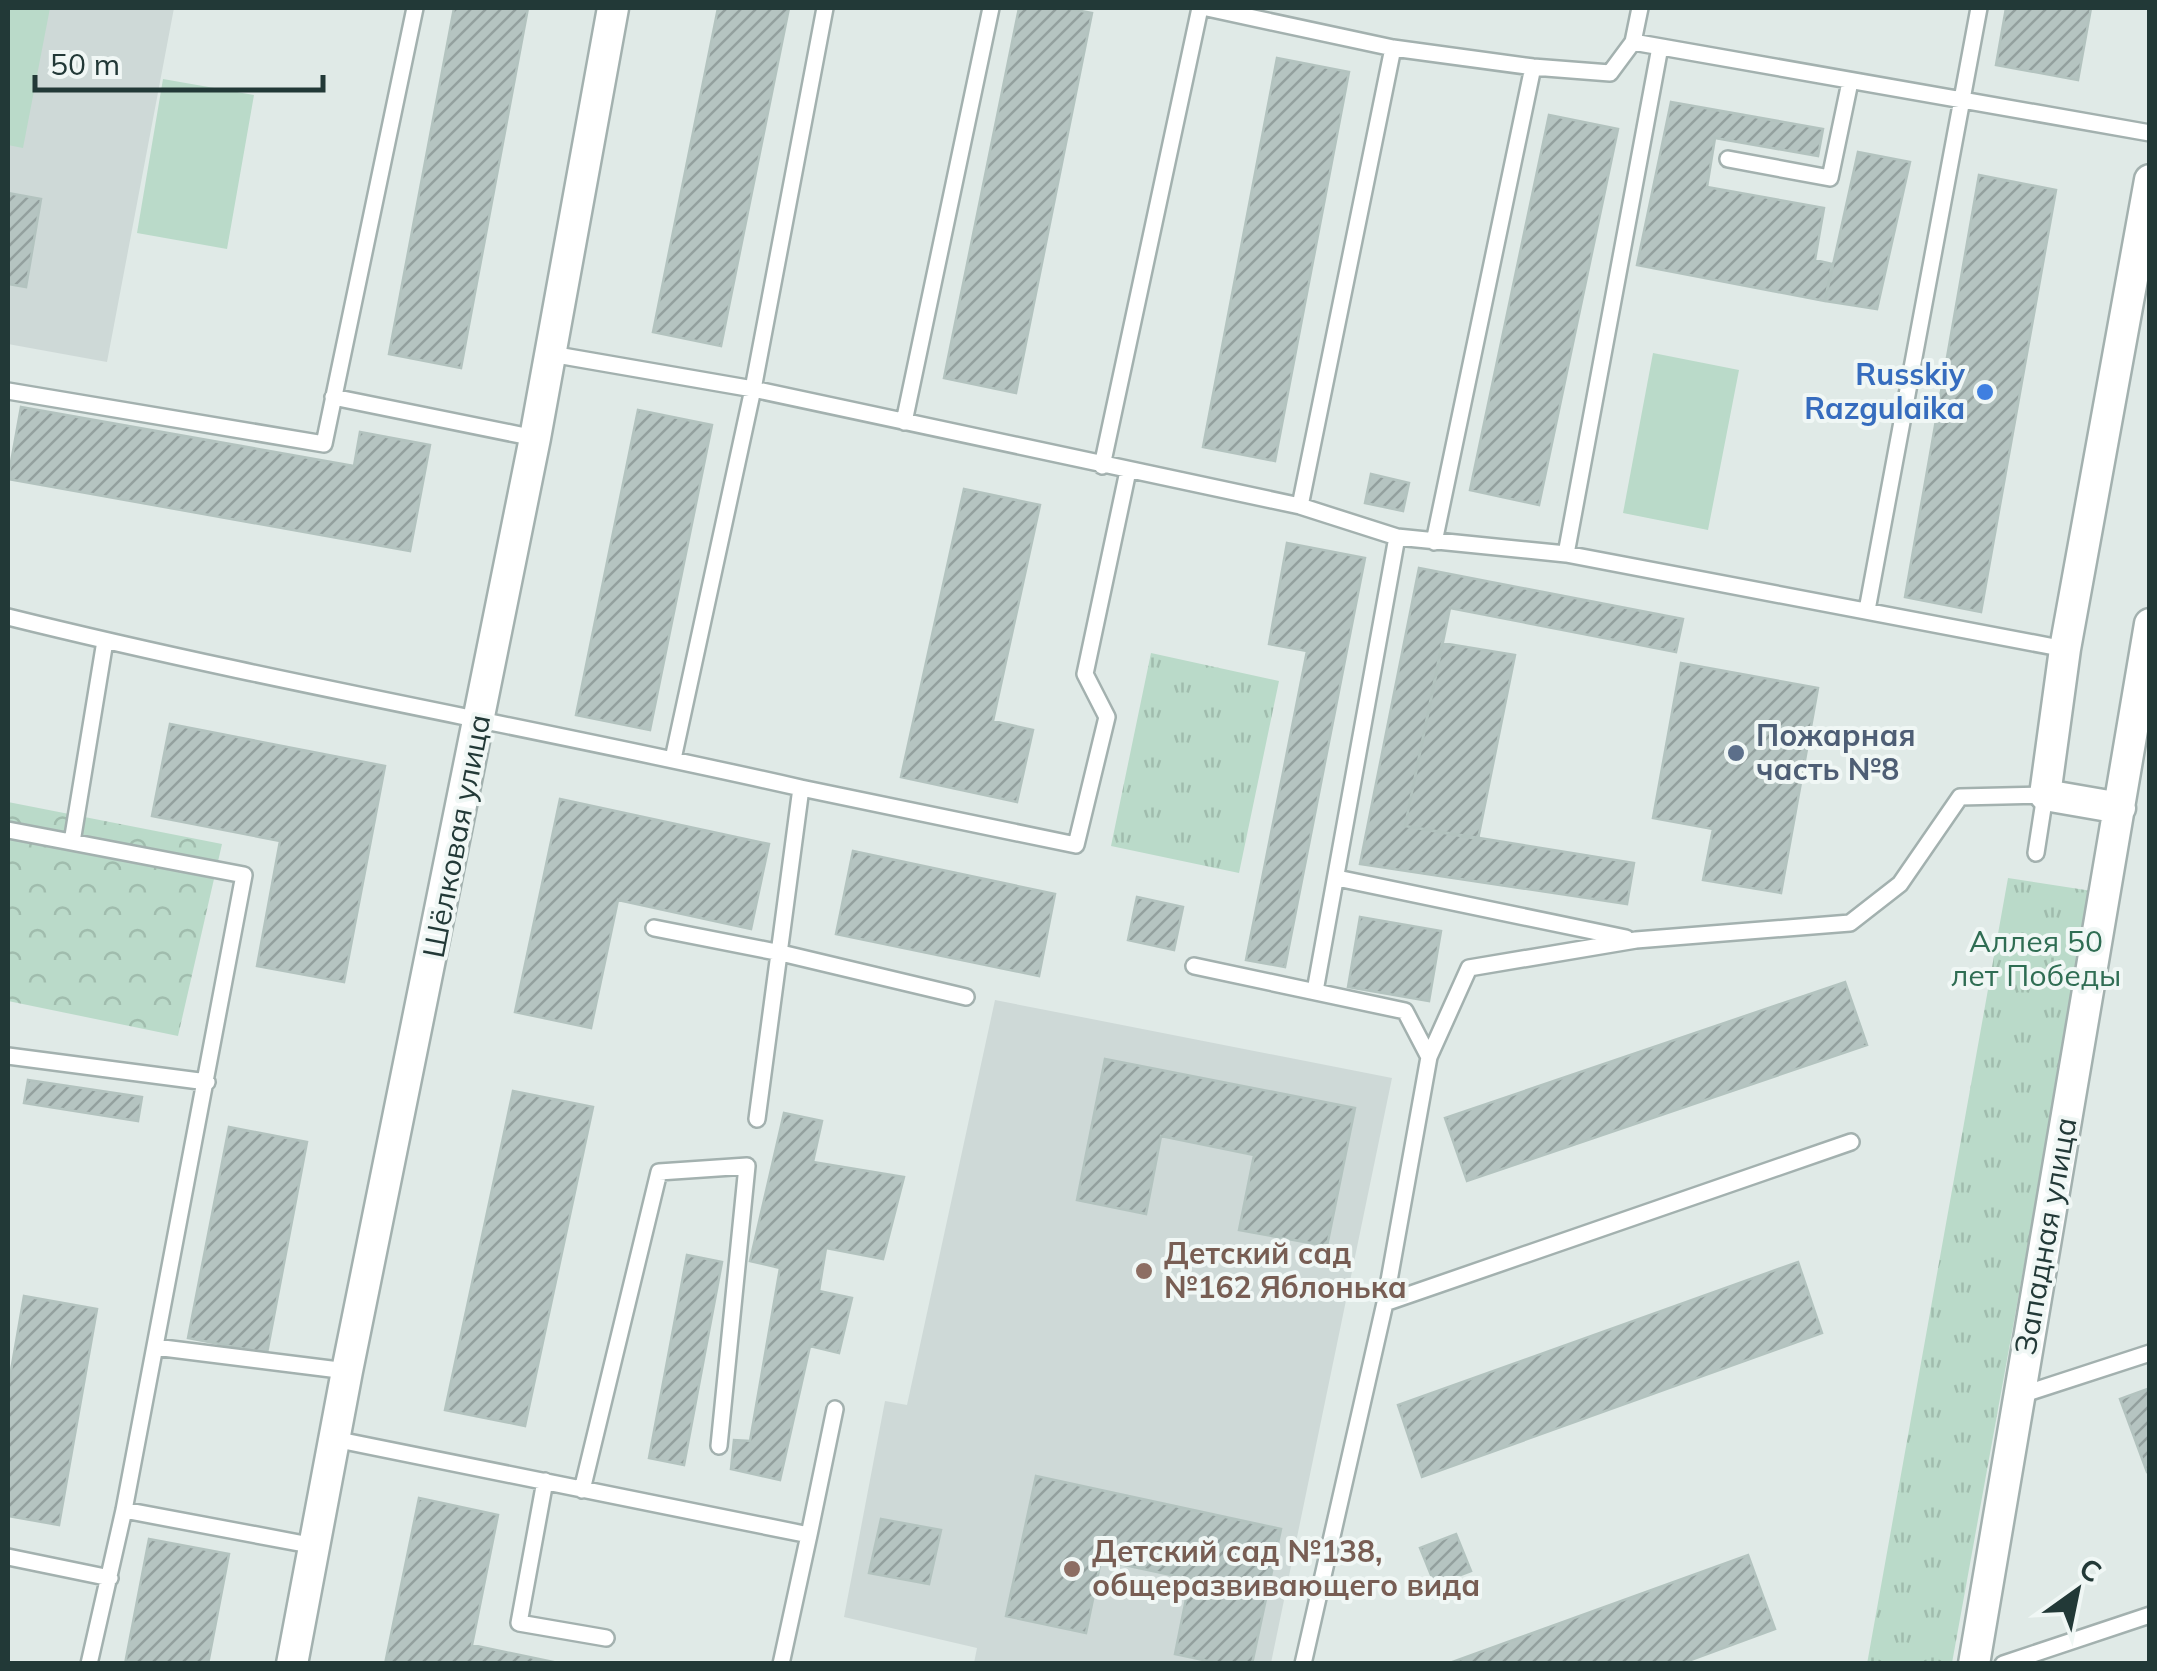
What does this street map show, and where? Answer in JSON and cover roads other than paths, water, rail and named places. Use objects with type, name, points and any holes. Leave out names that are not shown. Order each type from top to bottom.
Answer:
[{"type":"street","name":"Шёлковая улица","points":[[292,1664],[347,1371],[480,722],[613,8]]},
{"type":"street","points":[[2120,808],[2045,795],[2065,650],[2150,180]]},
{"type":"street","name":"Западная улица","points":[[1974,1664],[2150,624]]},
{"type":"lane","points":[[8,392],[324,444],[415,8]]},
{"type":"lane","points":[[674,759],[753,389],[825,8]]},
{"type":"lane","points":[[904,422],[991,8]]},
{"type":"lane","points":[[1102,466],[1203,8],[1393,48],[1532,67],[1610,72],[1633,42],[1640,8]]},
{"type":"lane","points":[[1867,610],[1979,8]]},
{"type":"lane","points":[[1633,42],[2150,134]]},
{"type":"lane","points":[[1566,554],[1660,47]]},
{"type":"lane","points":[[1300,506],[1393,48]]},
{"type":"lane","points":[[1434,542],[1532,67]]},
{"type":"lane","points":[[1728,159],[1830,178],[1850,82]]},
{"type":"lane","points":[[551,354],[753,389],[1300,506],[1397,537],[1566,554],[2065,650]]},
{"type":"lane","points":[[333,396],[535,438]]},
{"type":"lane","points":[[8,617],[480,722],[1076,844],[1106,717],[1086,674],[1128,471]]},
{"type":"lane","points":[[1315,991],[1397,537]]},
{"type":"lane","points":[[72,842],[105,641]]},
{"type":"lane","points":[[757,1119],[801,788]]},
{"type":"lane","points":[[1304,1664],[1384,1303],[1429,1057],[1469,968],[1636,940],[1850,923],[1900,884],[1960,797],[2045,795],[2036,853]]},
{"type":"lane","points":[[8,830],[244,875],[124,1510],[89,1664]]},
{"type":"lane","points":[[1336,878],[1636,940]]},
{"type":"lane","points":[[654,928],[781,953],[966,997]]},
{"type":"lane","points":[[1194,966],[1406,1012],[1429,1057]]},
{"type":"lane","points":[[8,1056],[207,1082]]},
{"type":"lane","points":[[1384,1303],[1851,1142]]},
{"type":"lane","points":[[582,1490],[659,1172],[747,1166],[719,1446]]},
{"type":"lane","points":[[155,1348],[347,1371]]},
{"type":"lane","points":[[2018,1396],[2150,1353]]},
{"type":"lane","points":[[781,1664],[835,1408]]},
{"type":"lane","points":[[334,1439],[808,1535]]},
{"type":"lane","points":[[544,1482],[519,1624],[606,1638]]},
{"type":"lane","points":[[124,1510],[315,1546]]},
{"type":"lane","points":[[8,1557],[110,1578]]},
{"type":"lane","points":[[2002,1664],[2150,1615]]},
{"type":"place","name":"Russkiy Razgulaika","points":[[1985,392]]},
{"type":"place","name":"Пожарная часть №8","points":[[1736,753]]},
{"type":"place","name":"Детский сад №162 Яблонька","points":[[1144,1271]]},
{"type":"place","name":"Детский сад №138, общеразвивающего вида","points":[[1072,1569]]},
{"type":"park label","name":"Аллея 50 лет Победы","points":[[2036,959]]}]
